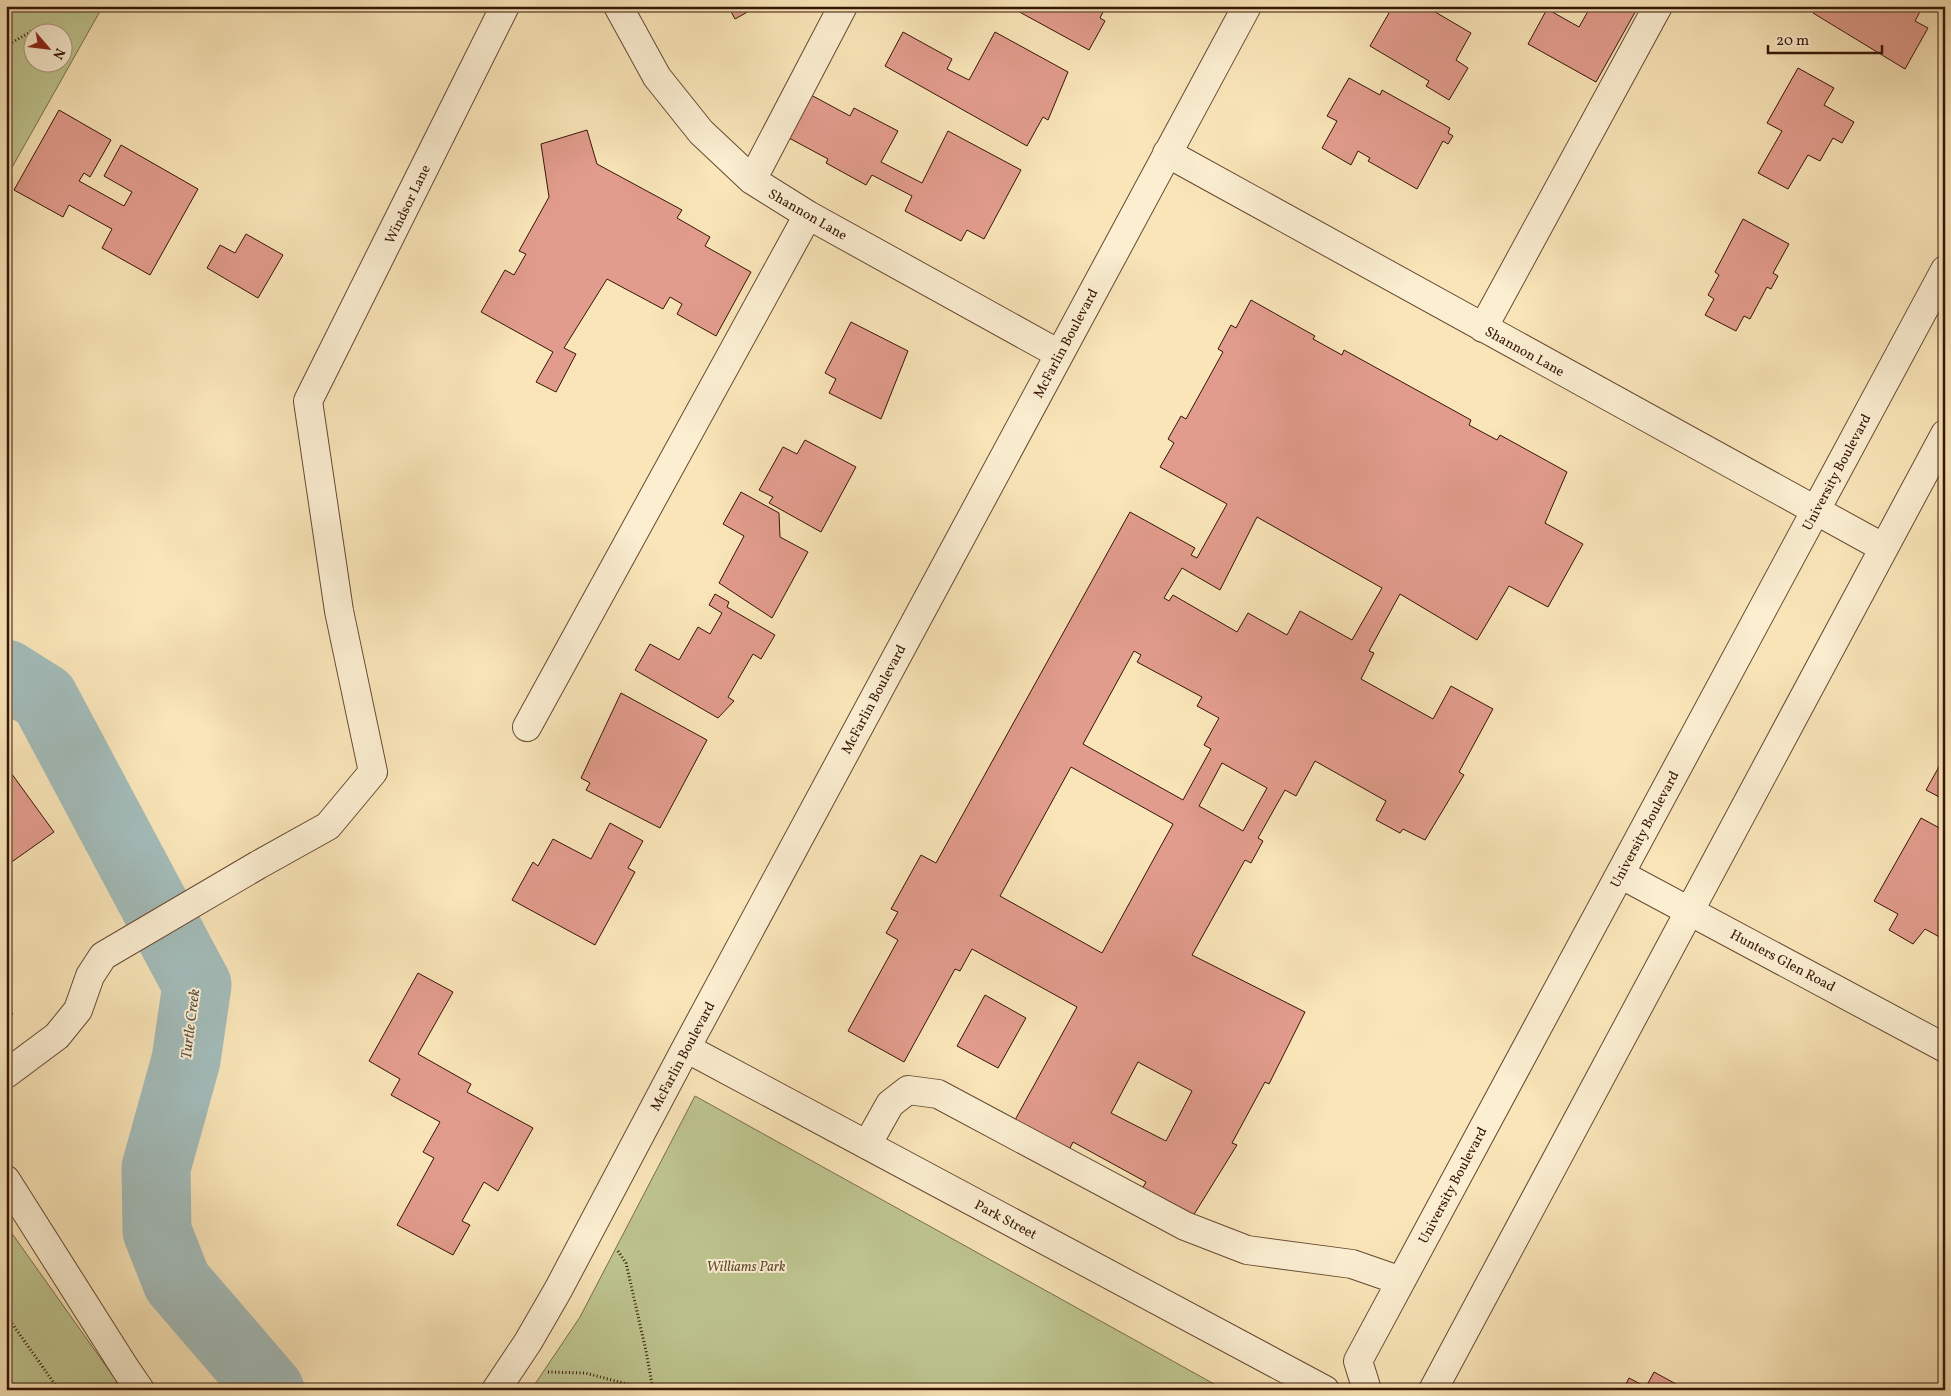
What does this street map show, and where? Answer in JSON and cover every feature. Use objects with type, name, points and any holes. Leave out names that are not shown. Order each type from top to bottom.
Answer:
[{"type":"street","name":"Windsor Lane","points":[[6,1074],[57,1036],[78,1010],[90,976],[104,956],[328,826],[373,772],[339,611],[308,401],[505,6]]},
{"type":"street","name":"Shannon Lane","points":[[618,6],[657,77],[700,132],[752,180],[808,215],[1059,354]]},
{"type":"street","points":[[752,180],[843,6]]},
{"type":"street","name":"McFarlin Boulevard","points":[[496,1390],[528,1342],[554,1297],[1246,6]]},
{"type":"street","points":[[1483,328],[1658,6]]},
{"type":"street","name":"Shannon Lane","points":[[1167,154],[1884,548]]},
{"type":"street","points":[[527,727],[808,215]]},
{"type":"street","name":"University Boulevard","points":[[1367,1390],[1358,1361],[1945,270]]},
{"type":"street","points":[[1433,1390],[1945,434]]},
{"type":"street","name":"Hunters Glen Road","points":[[1620,874],[1945,1048]]},
{"type":"street","name":"Park Street","points":[[686,1048],[1325,1390]]},
{"type":"street","points":[[867,1145],[890,1104],[908,1090],[938,1094],[1186,1226],[1247,1250],[1352,1264],[1401,1280]]},
{"type":"street","points":[[6,1180],[140,1390]]},
{"type":"path","points":[[6,46],[22,37]]},
{"type":"path","points":[[548,1372],[585,1373],[652,1390],[646,1351],[626,1263],[614,1245]]},
{"type":"path","points":[[6,1315],[59,1390]]},
{"type":"green space","points":[[6,6],[103,6],[72,61],[72,22],[22,22],[22,72],[66,72],[6,178]]},
{"type":"green space","name":"Williams Park","points":[[695,1096],[1225,1390],[531,1390],[580,1317]]},
{"type":"green space","points":[[6,1225],[123,1390],[6,1390]]},
{"type":"building","points":[[699,6],[713,6],[702,12]]},
{"type":"building","points":[[728,6],[758,6],[735,19]]},
{"type":"building","points":[[1016,6],[1106,6],[1100,18],[1105,21],[1089,50],[1014,9]]},
{"type":"building","points":[[1393,6],[1425,6],[1471,33],[1456,60],[1468,68],[1449,100],[1426,86],[1429,81],[1370,46]]},
{"type":"building","points":[[1591,6],[1638,7],[1596,82],[1528,44],[1547,9],[1579,27]]},
{"type":"building","points":[[1817,6],[1923,6],[1915,21],[1928,28],[1905,69],[1813,13]]},
{"type":"building","points":[[903,32],[952,59],[947,69],[969,80],[995,32],[1068,72],[1048,120],[1043,117],[1027,146],[885,66]]},
{"type":"building","points":[[1798,68],[1834,88],[1824,105],[1854,122],[1842,143],[1833,138],[1820,161],[1808,155],[1788,189],[1758,173],[1782,131],[1767,123]]},
{"type":"building","points":[[1349,78],[1380,95],[1382,90],[1450,128],[1448,133],[1453,136],[1448,144],[1443,141],[1417,189],[1368,161],[1370,158],[1358,151],[1351,165],[1322,148],[1337,121],[1327,116]]},
{"type":"building","points":[[811,95],[850,116],[854,108],[898,131],[881,162],[922,183],[948,131],[1021,170],[984,239],[967,230],[961,241],[905,211],[912,196],[872,175],[866,185],[826,163],[828,159],[789,138]]},
{"type":"building","points":[[59,110],[111,140],[90,177],[84,173],[79,181],[124,206],[132,192],[104,176],[121,145],[198,189],[150,275],[102,248],[112,229],[69,205],[63,217],[14,190]]},
{"type":"building","points":[[587,130],[597,164],[682,210],[677,218],[710,237],[705,246],[751,272],[716,336],[677,314],[682,304],[670,297],[663,309],[607,279],[564,348],[576,354],[556,392],[536,382],[553,352],[481,312],[505,270],[514,275],[526,254],[519,251],[549,197],[541,144]]},
{"type":"building","points":[[1743,219],[1789,244],[1773,273],[1778,276],[1771,289],[1767,287],[1750,319],[1744,316],[1736,331],[1705,315],[1714,299],[1708,295],[1719,275],[1715,272]]},
{"type":"building","points":[[246,234],[283,255],[258,298],[207,268],[220,245],[235,253]]},
{"type":"building","points":[[1251,300],[1315,336],[1313,339],[1342,355],[1344,350],[1471,420],[1469,425],[1497,440],[1500,435],[1567,472],[1545,523],[1583,544],[1548,607],[1509,586],[1477,640],[1400,594],[1369,651],[1374,653],[1361,679],[1433,719],[1451,686],[1493,709],[1459,772],[1464,775],[1425,840],[1403,829],[1400,833],[1376,820],[1386,801],[1315,761],[1296,796],[1285,790],[1258,838],[1263,841],[1251,863],[1245,860],[1192,955],[1305,1012],[1269,1084],[1265,1082],[1232,1143],[1237,1145],[1193,1216],[1142,1189],[1146,1182],[1073,1142],[1069,1150],[1015,1120],[1077,1007],[972,949],[960,971],[955,969],[904,1062],[848,1031],[898,940],[886,933],[898,912],[891,909],[921,855],[936,863],[1130,512],[1195,548],[1191,555],[1197,558],[1227,504],[1160,467],[1174,443],[1168,439],[1181,416],[1186,419],[1223,352],[1218,349],[1231,325],[1236,328]],"holes":[[[1257,517],[1382,588],[1352,640],[1300,611],[1287,635],[1248,613],[1237,632],[1173,595],[1169,601],[1164,598],[1182,568],[1220,590]],[[1134,651],[1141,655],[1137,662],[1202,697],[1197,706],[1219,718],[1204,745],[1211,749],[1183,800],[1083,744]],[[1222,763],[1267,788],[1243,831],[1199,806]],[[1071,767],[1173,824],[1102,953],[1000,896]],[[1138,1062],[1192,1091],[1166,1141],[1111,1113]]]},
{"type":"building","points":[[851,322],[908,351],[881,419],[829,393],[836,379],[825,373]]},
{"type":"building","points":[[805,440],[856,467],[821,532],[769,503],[773,497],[759,490],[783,447],[797,454]]},
{"type":"building","points":[[741,492],[779,513],[780,537],[808,552],[772,618],[719,583],[744,536],[723,524]]},
{"type":"building","points":[[715,594],[729,602],[727,607],[775,635],[761,659],[753,654],[728,697],[734,701],[718,718],[635,670],[650,644],[679,660],[698,627],[710,634],[722,613],[709,605]]},
{"type":"building","points":[[621,693],[707,740],[660,828],[586,790],[590,783],[581,778]]},
{"type":"building","points":[[1945,756],[1945,800],[1926,790]]},
{"type":"building","points":[[6,766],[54,832],[6,866]]},
{"type":"building","points":[[1921,818],[1945,831],[1945,940],[1925,929],[1913,944],[1889,930],[1898,914],[1874,901]]},
{"type":"building","points":[[610,823],[643,841],[628,868],[635,872],[595,945],[512,900],[533,862],[538,866],[553,839],[591,859]]},
{"type":"building","points":[[418,973],[453,992],[418,1054],[471,1084],[467,1092],[533,1128],[498,1191],[484,1182],[462,1221],[470,1225],[453,1255],[397,1225],[434,1158],[423,1152],[440,1122],[391,1095],[400,1079],[369,1061]]},
{"type":"building","points":[[985,995],[1026,1018],[998,1068],[957,1046]]},
{"type":"building","points":[[6,1005],[13,1014],[6,1019]]},
{"type":"building","points":[[1654,1372],[1687,1390],[1623,1390],[1629,1378],[1646,1387]]},
{"type":"waterway","name":"Turtle Creek","points":[[6,674],[44,698],[197,985],[186,1060],[156,1168],[157,1231],[177,1282],[270,1390]]}]
